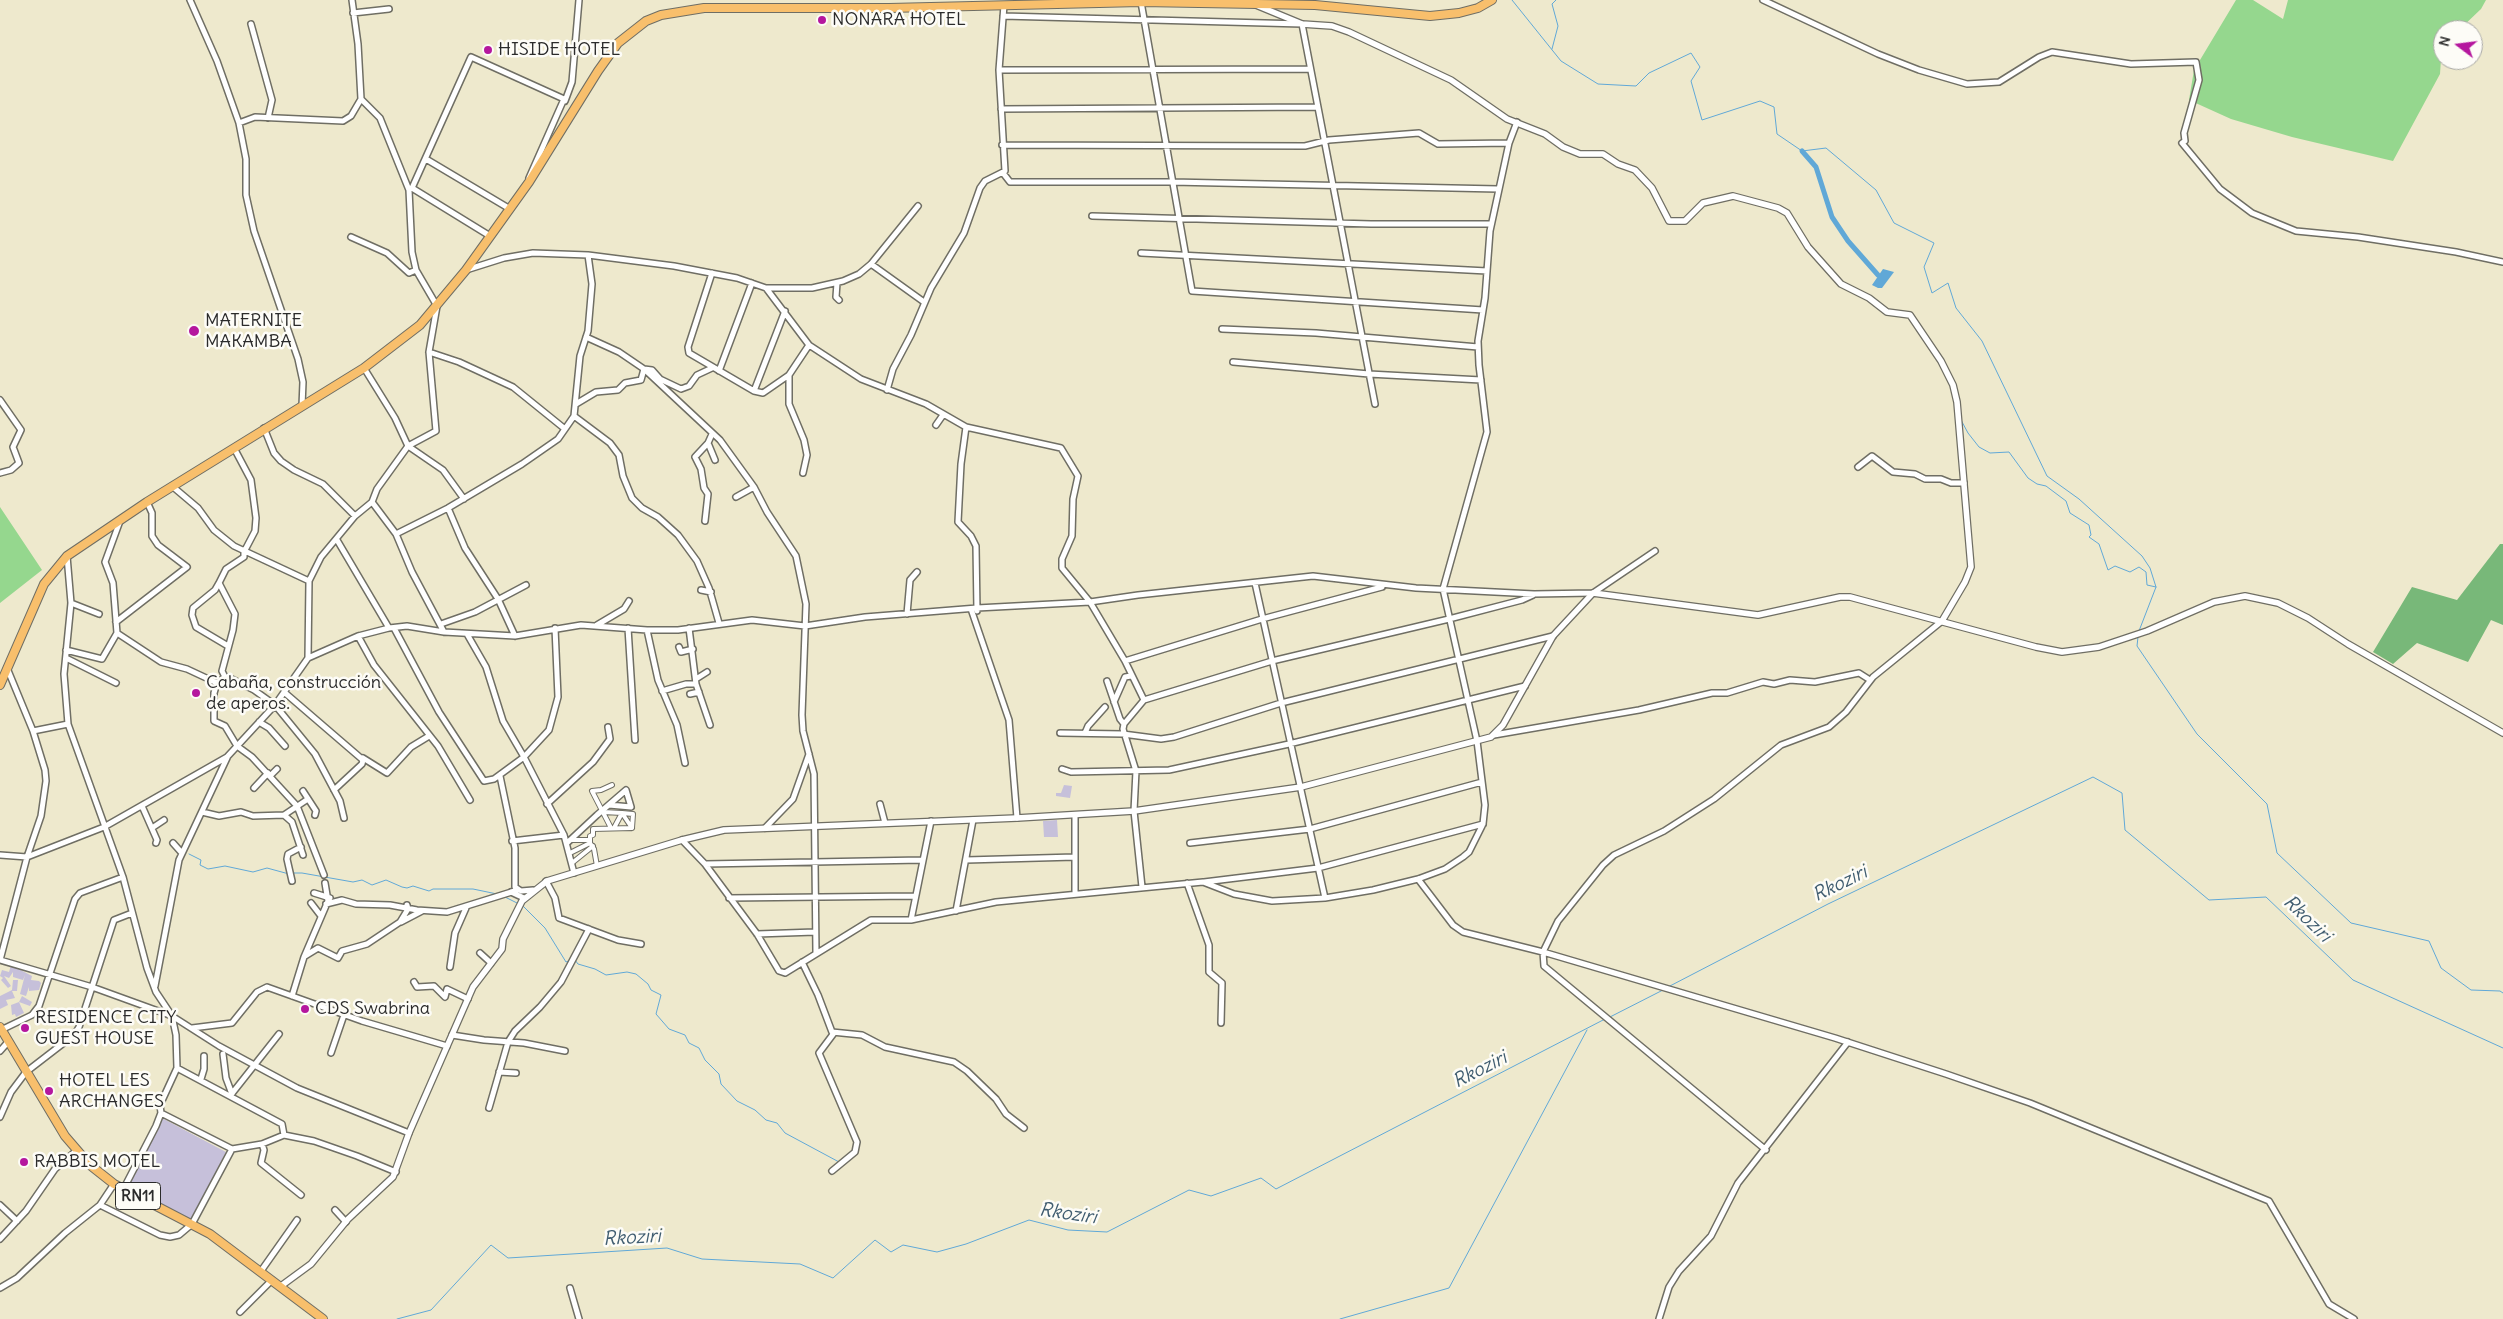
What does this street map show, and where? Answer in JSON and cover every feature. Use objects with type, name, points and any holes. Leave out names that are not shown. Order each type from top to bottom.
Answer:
[{"type":"main road","points":[[0,685],[44,584],[67,556],[172,486],[364,368],[420,325],[466,270],[510,210],[598,71],[618,43],[646,21],[661,15],[704,8],[889,8],[1141,2],[1315,5],[1430,16],[1478,8],[1492,0]]},
{"type":"main road","name":"RN11","points":[[1,1028],[26,1072],[76,1151],[114,1184],[192,1224],[261,1271],[323,1319]]},
{"type":"street","points":[[190,0],[218,61],[239,123],[246,159],[246,194],[254,231],[298,359],[303,382],[302,406]]},
{"type":"street","points":[[239,123],[255,117],[344,121],[351,116],[361,99],[352,0]]},
{"type":"street","points":[[529,182],[530,172],[572,82],[579,0]]},
{"type":"street","points":[[1763,0],[1878,54],[1919,70],[1967,84],[1999,82],[2039,57],[2052,52],[2131,64],[2196,62],[2199,80],[2184,133],[2185,142],[2182,143],[2220,190],[2246,209],[2271,222],[2296,231],[2358,237],[2456,252],[2503,262]]},
{"type":"street","points":[[1141,2],[1158,108],[1192,291],[1483,310]]},
{"type":"street","points":[[1004,4],[999,70],[1003,173],[1010,182],[1172,182],[1333,187],[1498,189]]},
{"type":"street","points":[[1253,4],[1302,24]]},
{"type":"street","points":[[353,13],[390,9]]},
{"type":"street","points":[[1003,16],[1302,24],[1332,26],[1350,32],[1451,80],[1493,110],[1546,134],[1580,154],[1603,154],[1618,164],[1634,170],[1652,188],[1669,221],[1685,221],[1703,203],[1733,196],[1784,210],[1794,222],[1808,247],[1841,284],[1869,298],[1887,312],[1907,313],[1915,321],[1941,361],[1952,385],[1957,402],[1971,566],[1965,582],[1942,621],[1870,680],[1846,712],[1829,727],[1781,745],[1714,800],[1664,831],[1614,855],[1603,864],[1558,920],[1543,952],[1544,966],[1766,1150]]},
{"type":"street","points":[[251,24],[272,100],[268,118]]},
{"type":"street","points":[[1302,24],[1375,404]]},
{"type":"street","points":[[411,189],[471,57],[563,97],[564,101]]},
{"type":"street","points":[[999,70],[1310,70]]},
{"type":"street","points":[[308,658],[309,582],[321,557],[355,516],[372,502],[377,489],[408,446],[434,433],[437,428],[429,352],[437,306],[416,270],[412,252],[411,189],[380,118],[361,99]]},
{"type":"street","points":[[1001,109],[1317,107]]},
{"type":"street","points":[[1203,882],[1234,894],[1272,901],[1325,898],[1373,890],[1418,879],[1446,869],[1469,852],[1483,824],[1485,805],[1476,740],[1443,589],[1487,432],[1478,346],[1488,271],[1491,224],[1509,143],[1517,122]]},
{"type":"street","points":[[1002,146],[1305,146],[1324,142],[1419,133],[1438,144],[1509,143]]},
{"type":"street","points":[[426,159],[510,210]]},
{"type":"street","points":[[887,390],[893,369],[911,335],[924,302],[964,233],[985,181],[1003,173]]},
{"type":"street","points":[[411,189],[490,236]]},
{"type":"street","points":[[466,270],[504,258],[533,253],[588,255],[712,273],[766,288],[810,289],[858,274],[871,264],[918,206]]},
{"type":"street","points":[[1092,216],[1179,220],[1491,224]]},
{"type":"street","points":[[351,237],[387,253],[409,272],[416,270]]},
{"type":"street","points":[[1141,253],[1348,262],[1488,271]]},
{"type":"street","points":[[396,534],[464,499],[540,453],[565,429],[574,416],[580,356],[586,337],[592,284],[588,255]]},
{"type":"street","points":[[871,264],[924,302]]},
{"type":"street","points":[[712,273],[688,350],[689,353],[754,391],[763,393],[789,375],[809,345]]},
{"type":"street","points":[[837,282],[836,297],[839,300]]},
{"type":"street","points":[[719,372],[752,283]]},
{"type":"street","points":[[766,288],[809,345],[861,379],[926,404],[966,427],[1061,448],[1078,476],[1073,499],[1072,536],[1061,564],[1064,571],[1090,602],[1125,662],[1144,700]]},
{"type":"street","points":[[754,391],[785,311]]},
{"type":"street","points":[[1222,329],[1478,346]]},
{"type":"street","points":[[586,337],[619,352],[644,369],[720,440],[754,487],[767,512],[796,556],[806,604],[802,715],[814,774],[813,861],[816,953]]},
{"type":"street","points":[[429,352],[459,362],[524,393],[565,429]]},
{"type":"street","points":[[1233,362],[1369,374],[1481,380]]},
{"type":"street","points":[[364,368],[395,418],[408,446],[443,470],[464,499]]},
{"type":"street","points":[[644,369],[652,370],[660,379],[681,389],[689,386],[698,375],[712,368]]},
{"type":"street","points":[[576,404],[596,392],[618,390],[625,383],[641,380],[644,369]]},
{"type":"street","points":[[789,375],[789,404],[804,440],[807,455],[803,472]]},
{"type":"street","points":[[0,400],[20,430],[13,447],[19,463],[11,470],[0,474]]},
{"type":"street","points":[[936,425],[944,415]]},
{"type":"street","points":[[574,416],[615,448],[632,498],[642,508],[658,516],[678,535],[697,561],[711,592],[719,623]]},
{"type":"street","points":[[966,427],[961,464],[958,522],[971,536],[976,546],[977,609]]},
{"type":"street","points":[[264,428],[274,453],[282,461],[294,470],[323,484],[355,516]]},
{"type":"street","points":[[705,521],[708,494],[704,488],[701,469],[695,457],[708,443],[712,434]]},
{"type":"street","points":[[708,443],[715,460]]},
{"type":"street","points":[[228,646],[196,627],[192,615],[193,608],[215,590],[226,569],[243,559],[244,552],[255,531],[255,501],[251,480],[234,448]]},
{"type":"street","points":[[1858,467],[1872,456],[1893,472],[1915,474],[1925,479],[1941,479],[1951,483],[1964,483]]},
{"type":"street","points":[[172,486],[191,502],[214,530],[244,552],[309,582]]},
{"type":"street","points":[[736,497],[754,487]]},
{"type":"street","points":[[116,622],[187,567],[158,545],[152,536],[152,513],[147,502]]},
{"type":"street","points":[[372,502],[396,534],[412,572],[444,632]]},
{"type":"street","points":[[448,508],[465,548],[498,599],[515,636]]},
{"type":"street","points":[[66,650],[102,659],[117,633],[113,583],[106,560],[121,520]]},
{"type":"street","points":[[337,540],[392,628],[439,712],[482,779],[488,781],[500,776],[524,757],[548,730],[558,697],[555,628]]},
{"type":"street","points":[[1494,735],[1503,725],[1553,636],[1593,593],[1655,551]]},
{"type":"street","points":[[67,556],[71,603],[64,674],[68,724],[123,877],[154,986],[172,1016],[176,1035],[178,1068],[160,1105],[161,1114],[124,1188]]},
{"type":"street","points":[[907,614],[910,580],[917,572]]},
{"type":"street","points":[[154,986],[165,922],[181,852],[228,758],[275,705],[308,658],[358,636],[392,628],[412,626],[444,632],[515,636],[580,625],[647,630],[689,628],[752,620],[806,626],[907,614],[1090,602],[1313,576],[1385,586],[1534,594],[1593,593],[1758,615],[1844,596],[2062,652],[2099,647],[2147,631],[2214,602],[2245,596],[2278,603],[2308,618],[2348,644],[2503,733]]},
{"type":"street","points":[[219,583],[235,614],[222,671],[225,677],[254,690],[275,705],[308,743],[343,808],[344,818]]},
{"type":"street","points":[[1255,583],[1289,744],[1301,786],[1325,898]]},
{"type":"street","points":[[441,624],[475,612],[526,584]]},
{"type":"street","points":[[1125,662],[1262,619],[1385,586]]},
{"type":"street","points":[[701,590],[711,592]]},
{"type":"street","points":[[1142,887],[1134,811],[1136,772],[1123,734],[1124,724],[1144,700],[1272,661],[1450,619],[1522,600],[1534,594]]},
{"type":"street","points":[[597,625],[624,609],[629,601]]},
{"type":"street","points":[[71,603],[98,614]]},
{"type":"street","points":[[971,609],[1009,720],[1016,818]]},
{"type":"street","points":[[628,628],[636,740]]},
{"type":"street","points":[[689,628],[696,682],[710,725]]},
{"type":"street","points":[[647,630],[662,691],[677,725],[685,763]]},
{"type":"street","points":[[117,633],[161,662],[187,669],[217,683]]},
{"type":"street","points":[[467,634],[486,667],[503,721],[568,842],[574,873]]},
{"type":"street","points":[[358,636],[374,665],[438,746],[470,800]]},
{"type":"street","points":[[1060,733],[1123,734],[1161,739],[1174,737],[1281,703],[1553,636]]},
{"type":"street","points":[[679,647],[681,652],[693,649]]},
{"type":"street","points":[[1145,655],[1148,662]]},
{"type":"street","points":[[66,658],[116,683]]},
{"type":"street","points":[[7,668],[33,731],[45,770],[45,792],[41,816],[27,857],[0,960],[92,987],[172,1016],[219,1046],[256,1064],[297,1088],[409,1133]]},
{"type":"street","points":[[662,691],[696,682],[707,672]]},
{"type":"street","points":[[281,1286],[311,1264],[346,1222],[389,1184],[396,1172],[409,1133],[472,987],[502,949],[503,939],[524,898],[546,882],[682,840],[724,830],[973,820],[1134,811],[1301,786],[1494,735],[1639,710],[1712,693],[1727,692],[1763,682],[1776,684],[1793,680],[1815,682],[1859,673],[1870,680]]},
{"type":"street","points":[[1114,703],[1125,677],[1132,676]]},
{"type":"street","points":[[225,677],[217,683],[214,693],[214,721],[225,726],[237,746],[269,775],[297,806],[324,875]]},
{"type":"street","points":[[1107,681],[1120,719],[1124,724]]},
{"type":"street","points":[[1062,769],[1071,772],[1169,770],[1289,744],[1525,686]]},
{"type":"street","points":[[284,692],[361,756],[387,773],[411,747],[429,736]]},
{"type":"street","points":[[690,694],[699,692]]},
{"type":"street","points":[[1085,732],[1105,707]]},
{"type":"street","points":[[259,722],[269,728],[284,746]]},
{"type":"street","points":[[33,731],[68,724]]},
{"type":"street","points":[[547,804],[594,762],[610,739],[608,728]]},
{"type":"street","points":[[765,828],[793,799],[809,754]]},
{"type":"street","points":[[334,790],[362,764],[364,760],[361,756]]},
{"type":"street","points":[[0,855],[27,857],[104,827],[228,758]]},
{"type":"street","points":[[254,788],[276,769]]},
{"type":"street","points":[[500,776],[509,813],[516,859],[515,886],[518,890]]},
{"type":"street","points":[[1190,843],[1310,829],[1482,782]]},
{"type":"street","points":[[603,801],[592,791],[602,790],[612,785]]},
{"type":"street","points":[[303,792],[316,811],[315,815]]},
{"type":"street","points":[[284,815],[308,800]]},
{"type":"street","points":[[603,801],[602,809],[612,828]]},
{"type":"street","points":[[568,842],[602,809],[603,801]]},
{"type":"street","points":[[880,804],[885,824]]},
{"type":"street","points":[[142,806],[157,840],[156,843]]},
{"type":"street","points":[[602,809],[634,814],[632,828]]},
{"type":"street","points":[[202,812],[219,816],[241,812],[253,816],[284,815],[291,819],[304,855]]},
{"type":"street","points":[[622,813],[622,828]]},
{"type":"street","points":[[622,813],[632,828]]},
{"type":"street","points":[[612,828],[622,813]]},
{"type":"street","points":[[1075,815],[1075,894]]},
{"type":"street","points":[[152,828],[164,820]]},
{"type":"street","points":[[956,910],[973,820]]},
{"type":"street","points":[[911,920],[914,896],[931,821]]},
{"type":"street","points":[[682,840],[705,864],[757,934],[779,971],[785,973],[867,921],[911,920],[996,902],[1203,882],[1318,868],[1483,824]]},
{"type":"street","points":[[584,828],[593,832]]},
{"type":"street","points":[[597,866],[591,841],[593,829],[632,828]]},
{"type":"street","points":[[579,832],[591,841]]},
{"type":"street","points":[[512,841],[564,835]]},
{"type":"street","points":[[568,842],[591,841]]},
{"type":"street","points":[[570,852],[591,841]]},
{"type":"street","points":[[572,863],[591,841]]},
{"type":"street","points":[[173,843],[181,852]]},
{"type":"street","points":[[292,881],[287,859],[288,854],[301,847]]},
{"type":"street","points":[[966,860],[1075,857]]},
{"type":"street","points":[[705,864],[922,860]]},
{"type":"street","points":[[1,1028],[36,1011],[75,899],[87,889],[123,877]]},
{"type":"street","points":[[1418,879],[1458,929],[1543,952],[1848,1042],[2030,1103],[2269,1201],[2329,1304],[2354,1319]]},
{"type":"street","points":[[546,882],[555,898],[559,918],[625,942],[641,944]]},
{"type":"street","points":[[292,996],[304,956],[329,897],[325,883]]},
{"type":"street","points":[[1187,883],[1209,945],[1209,972],[1222,983],[1221,1023]]},
{"type":"street","points":[[326,904],[342,900],[356,904],[390,905],[447,912],[466,908],[510,892],[533,890]]},
{"type":"street","points":[[314,892],[329,897],[335,902]]},
{"type":"street","points":[[510,892],[524,898]]},
{"type":"street","points":[[729,898],[914,896]]},
{"type":"street","points":[[311,903],[320,916]]},
{"type":"street","points":[[400,922],[407,907]]},
{"type":"street","points":[[450,967],[455,933],[466,908]]},
{"type":"street","points":[[310,942],[338,958],[342,951],[367,944],[421,910]]},
{"type":"street","points":[[0,1117],[11,1092],[26,1072],[74,1035],[114,920],[132,913]]},
{"type":"street","points":[[489,1108],[508,1042],[515,1030],[540,1007],[561,982],[589,929]]},
{"type":"street","points":[[757,934],[815,932]]},
{"type":"street","points":[[304,956],[318,948]]},
{"type":"street","points":[[480,953],[491,963]]},
{"type":"street","points":[[802,962],[818,995],[830,1030],[834,1033],[862,1035],[886,1047],[954,1062],[967,1071],[996,1099],[1006,1114],[1024,1128]]},
{"type":"street","points":[[414,982],[417,987],[434,986],[445,996],[447,990],[468,999]]},
{"type":"street","points":[[191,1028],[232,1023],[262,988],[447,1046]]},
{"type":"street","points":[[331,1053],[344,1015]]},
{"type":"street","points":[[832,1171],[855,1152],[857,1142],[818,1053],[834,1033]]},
{"type":"street","points":[[231,1095],[279,1034]]},
{"type":"street","points":[[452,1035],[538,1044],[565,1051]]},
{"type":"street","points":[[0,1051],[8,1042]]},
{"type":"street","points":[[1659,1319],[1669,1287],[1675,1276],[1711,1236],[1735,1187],[1766,1150],[1848,1042]]},
{"type":"street","points":[[223,1054],[225,1074],[231,1095]]},
{"type":"street","points":[[201,1079],[204,1069],[204,1056]]},
{"type":"street","points":[[178,1068],[282,1124],[284,1134]]},
{"type":"street","points":[[499,1072],[516,1073]]},
{"type":"street","points":[[161,1114],[232,1149],[262,1144],[284,1134],[323,1144],[396,1172]]},
{"type":"street","points":[[262,1144],[264,1150],[261,1163],[301,1195]]},
{"type":"street","points":[[100,1205],[160,1234],[170,1237],[179,1235],[192,1224],[232,1149]]},
{"type":"street","points":[[0,1239],[35,1199],[55,1169],[76,1151]]},
{"type":"street","points":[[0,1288],[17,1278],[65,1233],[100,1205],[114,1184]]},
{"type":"street","points":[[0,1205],[17,1221]]},
{"type":"street","points":[[335,1210],[346,1222]]},
{"type":"street","points":[[261,1271],[298,1220]]},
{"type":"street","points":[[240,1312],[272,1280]]},
{"type":"street","points":[[570,1288],[579,1319]]},
{"type":"shaded area","points":[[1064,785],[1072,786],[1070,798],[1056,796],[1056,793],[1061,793]]},
{"type":"shaded area","points":[[1057,820],[1058,837],[1044,837],[1043,821]]},
{"type":"shaded area","points":[[11,965],[32,976],[31,980],[39,981],[41,983],[39,990],[29,991],[29,987],[26,996],[20,994],[25,975],[23,980],[13,977],[13,972],[9,978],[4,976],[11,986],[8,988],[0,976],[2,970],[9,972]]},
{"type":"shaded area","points":[[13,980],[18,980],[17,991],[12,991],[15,998],[6,1000],[8,1005],[0,1009],[0,996],[12,990]]},
{"type":"shaded area","points":[[22,996],[32,1002],[30,1006],[19,1002]]},
{"type":"shaded area","points":[[19,1002],[24,1013],[16,1017],[15,1014],[12,1015],[11,1005]]},
{"type":"shaded area","points":[[162,1118],[226,1152],[191,1222],[126,1189]]},
{"type":"green space","points":[[2236,0],[2253,0],[2283,19],[2288,0],[2486,0],[2481,9],[2469,20],[2433,20],[2433,70],[2440,70],[2440,74],[2393,161],[2292,137],[2231,119],[2189,100],[2194,70]]},
{"type":"green space","points":[[0,507],[42,570],[0,603]]},
{"type":"green space","points":[[2500,544],[2503,544],[2503,625],[2491,620],[2468,662],[2417,643],[2393,664],[2373,652],[2412,587],[2457,600]]},
{"type":"water","points":[[1883,269],[1894,272],[1882,288],[1878,288],[1872,285]]},
{"type":"waterway","points":[[1512,0],[1561,61],[1598,84],[1636,86],[1649,73],[1691,53],[1700,67],[1691,81],[1702,120],[1760,101],[1774,107],[1777,134],[1802,151],[1826,148],[1876,190],[1894,223],[1934,243],[1924,267],[1932,293],[1948,283],[1956,308],[1982,341],[2047,476],[2079,499],[2142,556],[2150,568],[2156,587],[2139,631]]},
{"type":"waterway","points":[[1552,49],[1558,26],[1552,4],[1556,0]]},
{"type":"waterway","points":[[1802,151],[1816,167],[1832,217],[1848,241],[1878,275]]},
{"type":"waterway","points":[[1961,420],[1979,447],[1990,453],[2009,452],[2028,478],[2037,484],[2046,486],[2066,501],[2070,513],[2089,525],[2091,535],[2089,537],[2099,544],[2108,570],[2115,566],[2130,572],[2139,567],[2146,572],[2147,585],[2156,587]]},
{"type":"waterway","points":[[2138,637],[2137,646],[2197,734],[2267,804],[2277,853],[2351,923],[2429,941],[2441,968],[2471,990],[2500,991],[2503,993]]},
{"type":"waterway","name":"Rkoziri","points":[[1668,987],[1828,904],[2093,777],[2122,793],[2125,830],[2209,900],[2266,897],[2353,980],[2503,1048]]},
{"type":"waterway","points":[[189,854],[201,860],[200,865],[208,869],[225,866],[253,872],[267,868],[289,874]]},
{"type":"waterway","points":[[293,873],[353,882],[362,880],[372,885],[386,880],[402,887],[413,886],[429,891],[433,889],[473,889],[497,894]]},
{"type":"waterway","points":[[505,897],[519,904]]},
{"type":"waterway","points":[[523,906],[545,928],[566,962],[571,960]]},
{"type":"waterway","points":[[575,960],[578,964],[595,969],[606,975],[627,972],[636,974],[648,984],[651,990],[661,995],[656,1014],[669,1029],[685,1035],[689,1043],[699,1048],[705,1060],[719,1074],[721,1084],[737,1101],[755,1110],[766,1120],[777,1123],[785,1133],[839,1162]]},
{"type":"waterway","name":"Rkoziri","points":[[1608,1018],[1663,990]]},
{"type":"waterway","name":"Rkoziri","points":[[397,1319],[431,1310],[491,1245],[508,1258],[667,1248],[702,1259],[800,1264],[833,1278],[875,1240],[891,1252],[903,1245],[937,1252],[966,1244],[1029,1220],[1068,1230],[1107,1232],[1189,1190],[1211,1196],[1261,1178],[1276,1189],[1605,1019]]},
{"type":"waterway","points":[[1340,1319],[1449,1288],[1587,1030]]},
{"type":"place","name":"NONARA HOTEL","points":[[822,20]]},
{"type":"place","name":"HISIDE HOTEL","points":[[488,50]]},
{"type":"place","name":"MATERNITE MAKAMBA","points":[[194,331]]},
{"type":"place","name":"Cabaña, construcción de aperos.","points":[[196,693]]},
{"type":"place","name":"CDS Swabrina","points":[[305,1009]]},
{"type":"place","name":"RESIDENCE CITY GUEST HOUSE","points":[[25,1028]]},
{"type":"place","name":"HOTEL LES ARCHANGES","points":[[49,1091]]},
{"type":"place","name":"RABBIS MOTEL","points":[[24,1162]]}]
